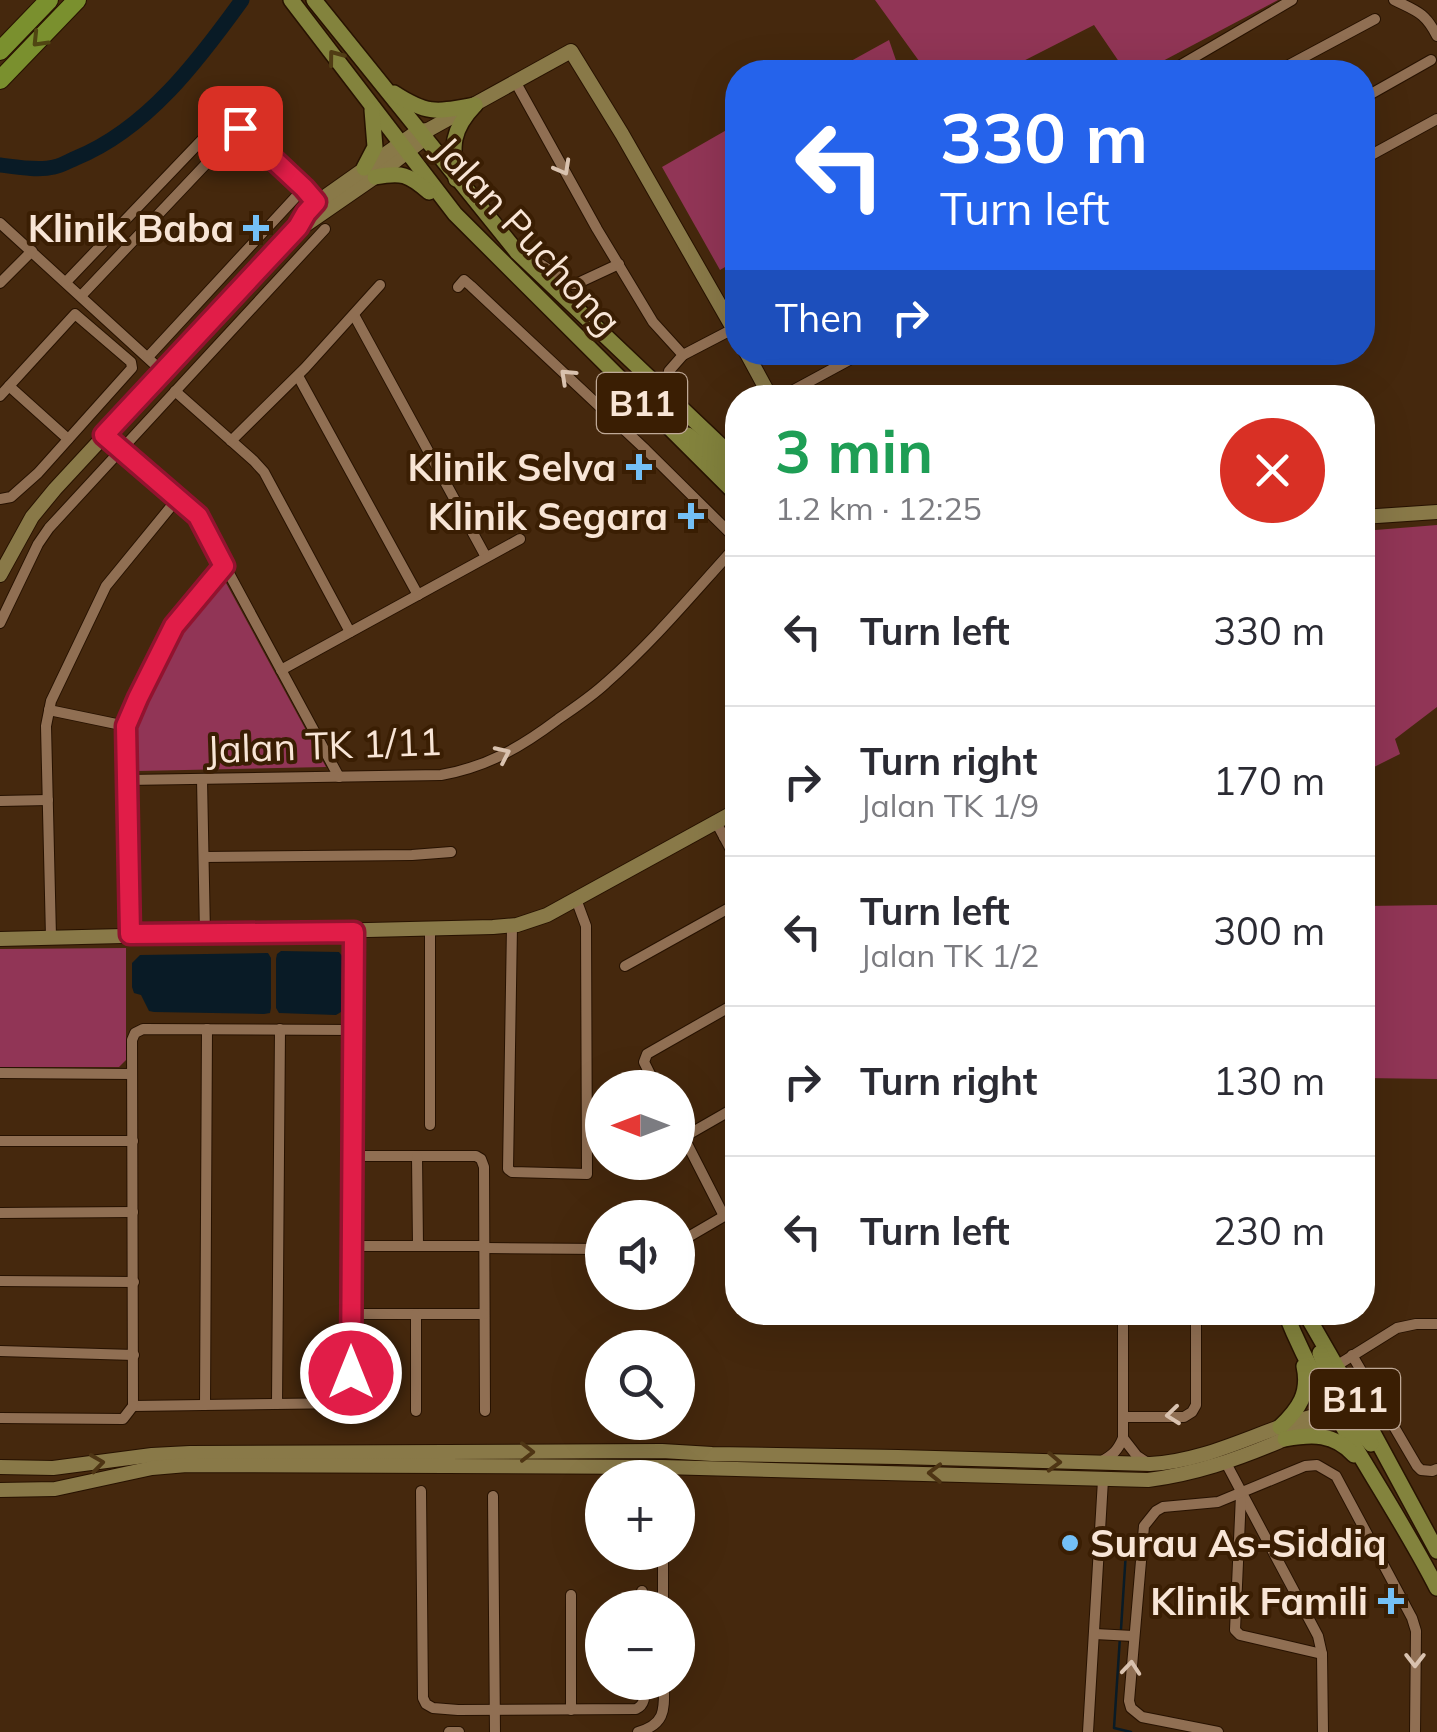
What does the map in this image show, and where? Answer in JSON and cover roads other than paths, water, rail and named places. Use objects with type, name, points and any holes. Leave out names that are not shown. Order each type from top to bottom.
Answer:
[{"type":"highway","points":[[0,51],[49,0]]},
{"type":"highway","points":[[0,80],[77,0]]},
{"type":"main road","name":"Jalan Puchong","points":[[291,0],[455,214],[725,483]]},
{"type":"main road","name":"Jalan Puchong","points":[[314,0],[518,252],[725,450]]},
{"type":"main road","points":[[2,565],[55,489],[298,227],[306,213],[322,214],[423,133],[571,51],[725,315]]},
{"type":"main road","points":[[382,85],[425,110],[440,112],[475,105]]},
{"type":"main road","points":[[456,178],[454,138],[460,121],[475,105]]},
{"type":"main road","points":[[369,173],[375,147],[372,106]]},
{"type":"main road","points":[[369,173],[412,178],[455,214]]},
{"type":"main road","points":[[647,407],[678,426],[725,466]]},
{"type":"main road","points":[[711,437],[725,441]]},
{"type":"main road","points":[[1375,516],[1437,512]]},
{"type":"main road","points":[[0,939],[512,926],[547,915],[725,824]]},
{"type":"main road","name":"B11","points":[[1290,1325],[1334,1412],[1437,1588]]},
{"type":"main road","name":"B11","points":[[1312,1325],[1437,1551]]},
{"type":"main road","points":[[1317,1334],[1334,1390],[1334,1412]]},
{"type":"main road","points":[[695,1472],[1148,1480],[1193,1472],[1226,1463],[1282,1433],[1303,1400],[1306,1376],[1301,1352]]},
{"type":"main road","points":[[0,1467],[53,1468],[190,1453],[662,1451],[1150,1464],[1181,1460],[1318,1425],[1334,1412]]},
{"type":"main road","points":[[1334,1412],[1348,1416],[1392,1469]]},
{"type":"main road","points":[[1282,1433],[1338,1440],[1367,1468]]},
{"type":"main road","points":[[591,1452],[653,1460]]},
{"type":"main road","points":[[666,1460],[712,1454]]},
{"type":"main road","points":[[0,1490],[39,1490],[187,1465],[585,1471]]},
{"type":"street","points":[[1190,60],[1292,0]]},
{"type":"street","points":[[1394,0],[1428,19],[1437,36]]},
{"type":"street","points":[[1298,60],[1375,19]]},
{"type":"street","points":[[1375,92],[1431,60]]},
{"type":"street","points":[[516,83],[654,322],[683,355]]},
{"type":"street","points":[[0,623],[49,528],[175,391],[322,214],[304,188],[240,128],[228,119],[220,121],[66,282]]},
{"type":"street","points":[[1375,153],[1437,120]]},
{"type":"street","points":[[81,296],[240,128]]},
{"type":"street","points":[[148,357],[304,188]]},
{"type":"street","points":[[0,224],[163,372]]},
{"type":"street","points":[[0,283],[32,251]]},
{"type":"street","points":[[518,252],[571,284],[619,264]]},
{"type":"street","points":[[458,288],[464,280],[471,286],[725,530]]},
{"type":"street","points":[[232,441],[298,376],[380,285]]},
{"type":"street","points":[[0,396],[75,314],[131,362],[131,372],[38,472],[11,497],[0,499]]},
{"type":"street","points":[[354,315],[486,557]]},
{"type":"street","points":[[664,393],[669,371],[683,355],[725,337]]},
{"type":"street","points":[[803,385],[840,365]]},
{"type":"street","points":[[298,376],[418,594]]},
{"type":"street","points":[[9,386],[68,439]]},
{"type":"street","points":[[175,391],[264,472],[350,632]]},
{"type":"street","points":[[104,435],[198,516],[339,776]]},
{"type":"street","points":[[38,472],[55,489]]},
{"type":"street","points":[[52,938],[46,726],[51,701],[106,586],[178,498]]},
{"type":"street","points":[[281,670],[520,538]]},
{"type":"street","name":"Jalan TK 1/11","points":[[126,780],[441,774],[493,760],[533,739],[604,686],[725,557]]},
{"type":"street","points":[[130,934],[126,726],[174,626],[224,566]]},
{"type":"street","points":[[49,710],[126,726]]},
{"type":"street","points":[[202,779],[205,935]]},
{"type":"street","points":[[0,801],[48,800]]},
{"type":"street","points":[[725,829],[720,829],[725,838]]},
{"type":"street","points":[[204,857],[451,852]]},
{"type":"street","points":[[512,926],[508,1168],[512,1172],[587,1174],[586,926],[576,899]]},
{"type":"street","points":[[625,966],[725,910]]},
{"type":"street","points":[[430,928],[430,1126]]},
{"type":"street","points":[[134,1406],[351,1402],[354,932]]},
{"type":"street","points":[[648,1070],[644,1062],[647,1054],[725,1009]]},
{"type":"street","points":[[0,1418],[123,1419],[134,1406],[135,1033],[143,1029],[354,1030]]},
{"type":"street","points":[[205,1405],[208,1029]]},
{"type":"street","points":[[276,1404],[280,1030]]},
{"type":"street","points":[[0,1073],[132,1074]]},
{"type":"street","points":[[695,1131],[725,1113]]},
{"type":"street","points":[[0,1141],[132,1141]]},
{"type":"street","points":[[353,1156],[481,1159],[485,1411]]},
{"type":"street","points":[[417,1156],[418,1246]]},
{"type":"street","points":[[695,1159],[724,1216],[695,1232]]},
{"type":"street","points":[[0,1213],[133,1212]]},
{"type":"street","points":[[352,1246],[585,1249]]},
{"type":"street","points":[[0,1282],[134,1282]]},
{"type":"street","points":[[352,1314],[484,1314]]},
{"type":"street","points":[[416,1314],[416,1411]]},
{"type":"street","points":[[1336,1366],[1397,1328],[1437,1324]]},
{"type":"street","points":[[1088,1732],[1099,1634],[1103,1480],[1092,1464],[1112,1456],[1122,1438],[1123,1325]]},
{"type":"street","points":[[1123,1417],[1184,1417],[1192,1412],[1196,1405],[1196,1325]]},
{"type":"street","points":[[0,1351],[134,1354]]},
{"type":"street","points":[[1352,1355],[1414,1460],[1422,1470],[1437,1469]]},
{"type":"street","points":[[1122,1438],[1150,1464]]},
{"type":"street","points":[[1392,1469],[1414,1460]]},
{"type":"street","points":[[1226,1463],[1318,1636],[1322,1654],[1323,1732]]},
{"type":"street","points":[[1103,1480],[1117,1464]]},
{"type":"street","points":[[1218,1732],[1142,1717],[1131,1708],[1130,1636],[1144,1526],[1163,1506],[1218,1502],[1305,1466],[1317,1465],[1336,1476],[1412,1618],[1416,1630],[1415,1732]]},
{"type":"street","points":[[421,1491],[426,1704],[432,1708],[495,1710],[636,1709],[644,1700]]},
{"type":"street","points":[[1241,1494],[1235,1630],[1240,1635],[1322,1654]]},
{"type":"street","points":[[494,1496],[495,1732]]},
{"type":"street","points":[[571,1595],[571,1710]]},
{"type":"street","points":[[1099,1634],[1130,1636]]},
{"type":"street","points":[[638,1732],[655,1725],[664,1709],[664,1700]]},
{"type":"street","points":[[449,1732],[459,1732]]},
{"type":"water","points":[[281,951],[339,952],[341,1012],[279,1013],[276,959]]},
{"type":"water","points":[[268,953],[270,1013],[154,1012],[149,1011],[132,987],[132,963],[140,955]]},
{"type":"waterway","points":[[0,165],[34,169],[57,166],[126,130],[189,69],[242,0]]},
{"type":"waterway","points":[[1121,1629],[1126,1551]]},
{"type":"waterway","points":[[1120,1637],[1114,1728],[1131,1732]]},
{"type":"place","name":"Klinik Baba","points":[[256,228]]},
{"type":"place","name":"Klinik Selva","points":[[639,467]]},
{"type":"place","name":"Klinik Segara","points":[[691,516]]},
{"type":"place","name":"Surau As-Siddiq","points":[[1070,1543]]},
{"type":"place","name":"Klinik Famili","points":[[1391,1601]]}]
